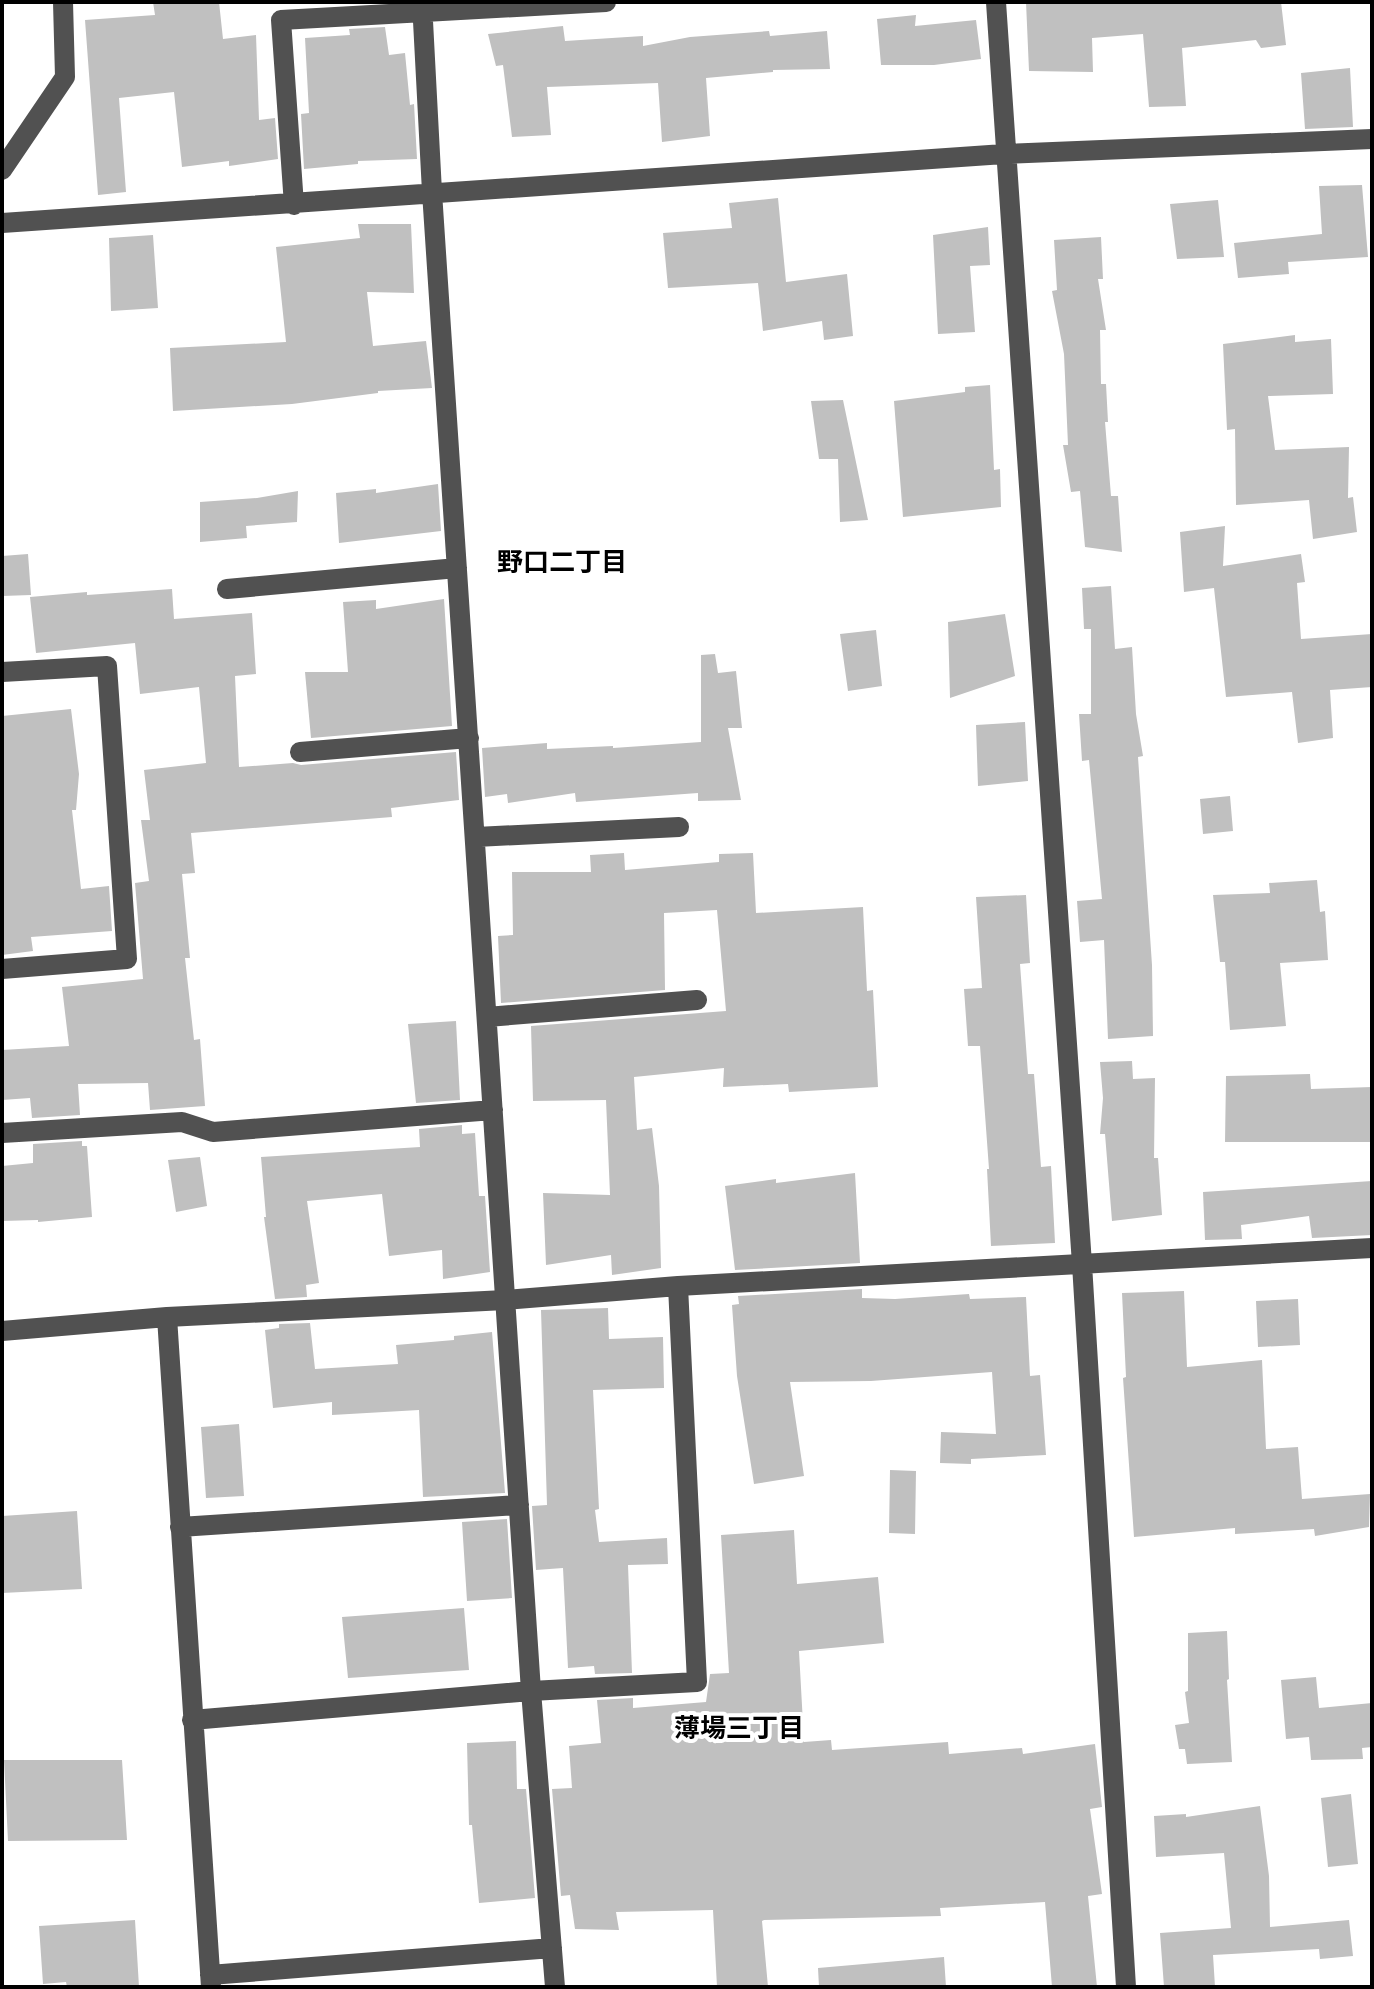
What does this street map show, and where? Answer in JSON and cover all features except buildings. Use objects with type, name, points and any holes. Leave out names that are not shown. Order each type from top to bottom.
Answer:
[{"type":"street","points":[[2,170],[65,77],[63,2]]},
{"type":"street","points":[[294,205],[281,20],[422,8],[606,2]]},
{"type":"street","points":[[996,2],[1082,1264],[1126,1987]]},
{"type":"street","points":[[422,8],[531,1691],[555,1987]]},
{"type":"street","points":[[2,223],[1004,154],[1372,139]]},
{"type":"street","points":[[227,589],[457,568]]},
{"type":"street","points":[[2,672],[107,666],[127,959],[2,969]]},
{"type":"street","points":[[300,752],[469,738]]},
{"type":"street","points":[[476,837],[679,827]]},
{"type":"street","points":[[487,1017],[697,1000]]},
{"type":"street","points":[[2,1133],[182,1122],[213,1132],[493,1110]]},
{"type":"street","points":[[2,1331],[167,1317],[505,1300],[678,1286],[1372,1248]]},
{"type":"street","points":[[192,1720],[531,1691],[697,1682],[678,1286]]},
{"type":"street","points":[[167,1317],[210,1981],[552,1948]]},
{"type":"street","points":[[180,1527],[519,1505]]},
{"type":"district","name":"野口二丁目","points":[[562,561]]},
{"type":"district","name":"薄場三丁目","points":[[739,1727]]}]
